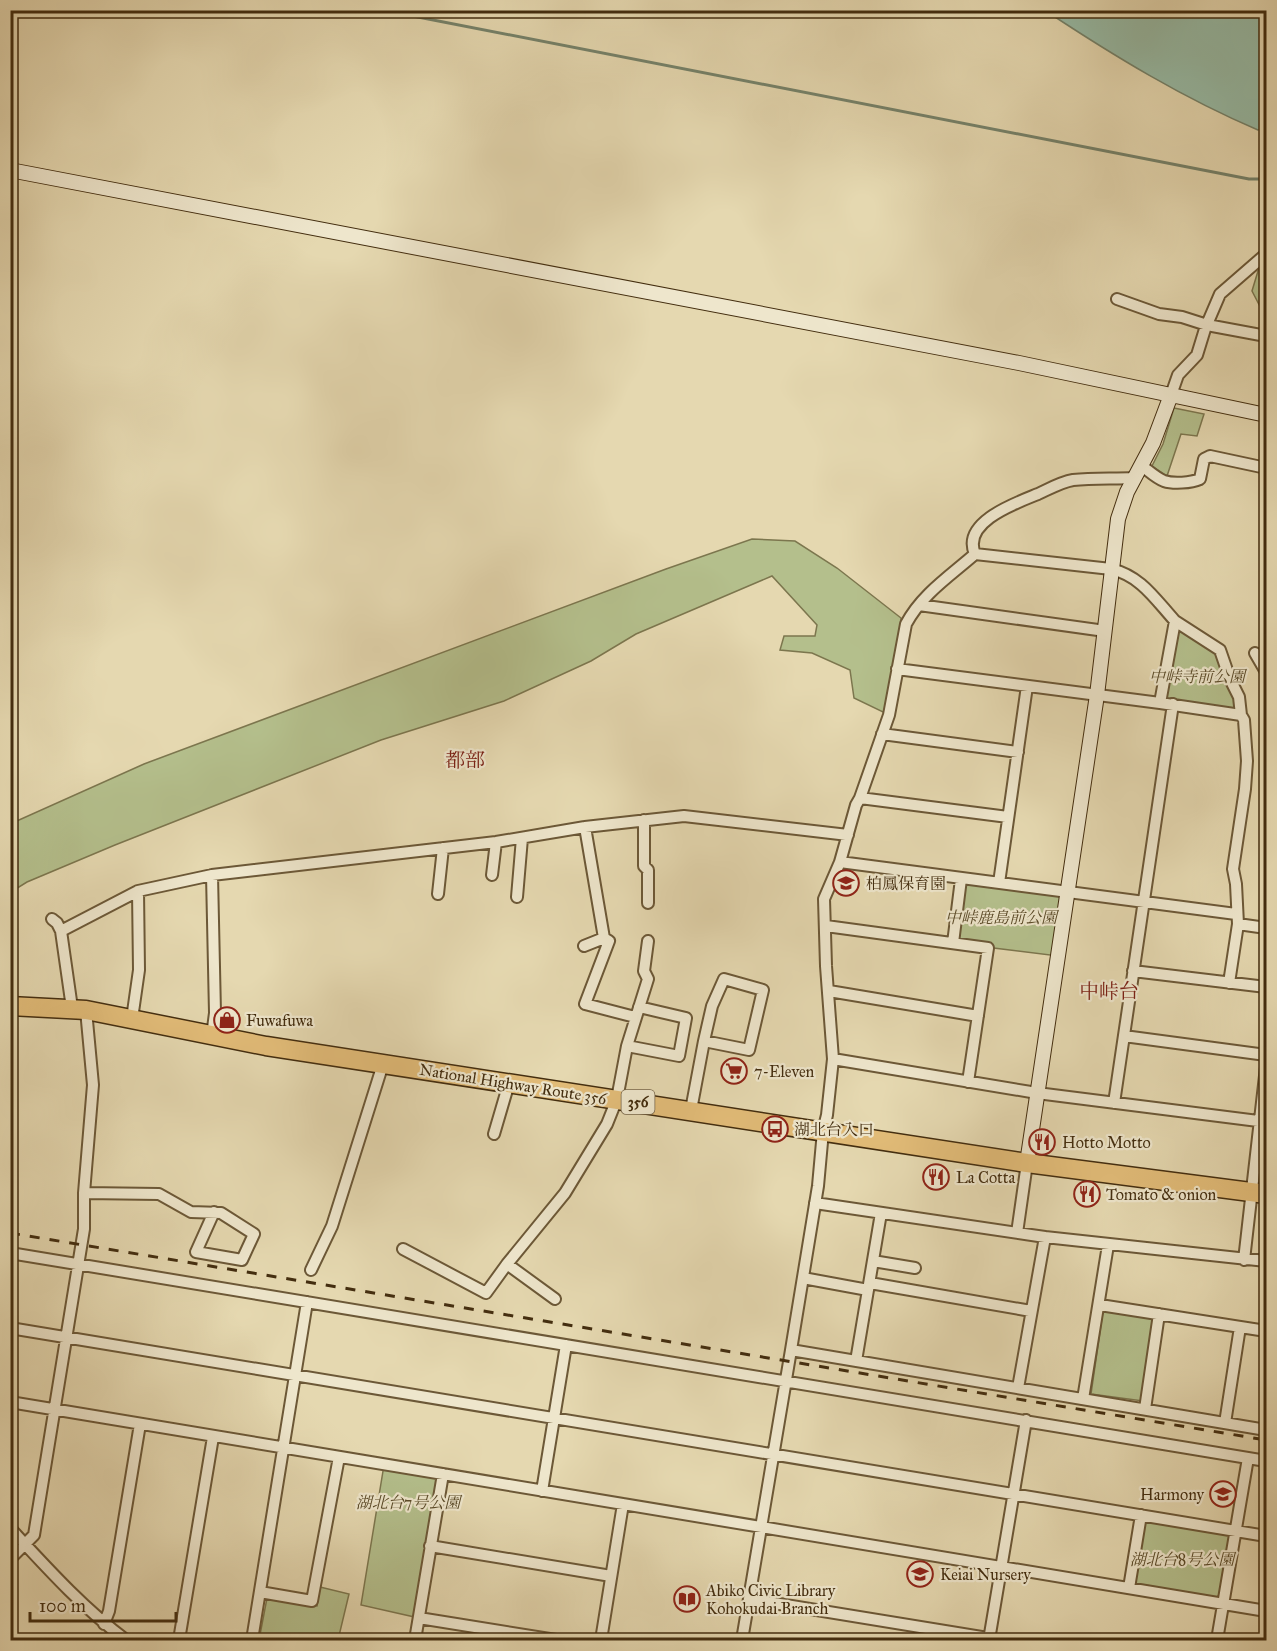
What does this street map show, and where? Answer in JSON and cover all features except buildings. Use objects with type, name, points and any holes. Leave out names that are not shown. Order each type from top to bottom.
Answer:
[{"type":"highway","name":"National Highway Route 356","points":[[10,1006],[79,1009],[212,1036],[383,1064],[1027,1163],[1259,1193]]},
{"type":"street","points":[[10,170],[1008,361],[1266,415]]},
{"type":"street","points":[[1017,1233],[1097,695],[1118,519],[1127,492],[1154,443],[1178,375],[1197,355],[1220,294],[1266,254]]},
{"type":"street","points":[[1117,298],[1159,314],[1266,336]]},
{"type":"street","points":[[975,554],[971,542],[980,526],[990,516],[1070,481],[1138,472],[1165,481],[1194,482],[1200,479],[1204,459],[1210,456],[1266,468]]},
{"type":"street","points":[[742,1641],[803,1278],[827,1115],[833,1059],[824,899],[840,862],[856,805],[889,715],[906,624],[929,592],[975,554],[1124,572],[1143,584],[1174,621],[1221,650],[1230,679],[1239,697],[1241,715],[1244,720],[1247,761],[1242,819],[1233,869],[1237,919],[1229,983]]},
{"type":"street","points":[[919,605],[1105,631]]},
{"type":"street","points":[[1160,703],[1174,621]]},
{"type":"street","points":[[1255,653],[1266,672]]},
{"type":"street","points":[[897,669],[1241,715]]},
{"type":"street","points":[[999,883],[1028,686]]},
{"type":"street","points":[[1114,1103],[1173,705]]},
{"type":"street","points":[[882,734],[1018,752]]},
{"type":"street","points":[[860,798],[1008,817]]},
{"type":"street","points":[[61,931],[138,891],[212,875],[496,842],[585,826],[701,816],[848,835]]},
{"type":"street","points":[[645,820],[648,903]]},
{"type":"street","points":[[585,826],[604,938]]},
{"type":"street","points":[[517,897],[522,838]]},
{"type":"street","points":[[492,875],[496,842]]},
{"type":"street","points":[[438,894],[443,848]]},
{"type":"street","points":[[840,862],[1143,902],[1237,919],[1266,928]]},
{"type":"street","points":[[212,875],[215,1013],[212,1036]]},
{"type":"street","points":[[953,943],[961,879]]},
{"type":"street","points":[[132,1019],[139,970],[138,891]]},
{"type":"street","points":[[10,1559],[34,1535],[86,1216],[84,1193],[93,1085],[61,931],[52,919]]},
{"type":"street","points":[[826,926],[988,948],[968,1082]]},
{"type":"street","points":[[584,946],[604,938]]},
{"type":"street","points":[[604,938],[609,940],[585,1004],[686,1018],[679,1056],[627,1046]]},
{"type":"street","points":[[403,1249],[486,1293],[565,1193],[607,1124],[617,1099],[627,1046],[648,979],[644,971],[648,940]]},
{"type":"street","points":[[1133,971],[1266,987]]},
{"type":"street","points":[[691,1110],[704,1041],[712,1006],[724,979],[763,990],[749,1050],[704,1041]]},
{"type":"street","points":[[829,992],[978,1016]]},
{"type":"street","points":[[1124,1036],[1266,1055]]},
{"type":"street","points":[[833,1059],[1037,1093],[1263,1122]]},
{"type":"street","points":[[310,1270],[332,1226],[383,1064]]},
{"type":"street","points":[[1244,1260],[1259,1193],[1266,1067]]},
{"type":"street","points":[[494,1134],[509,1083]]},
{"type":"street","points":[[84,1193],[159,1194],[191,1212],[214,1212],[221,1213],[254,1234],[242,1260],[196,1252],[214,1212]]},
{"type":"street","points":[[815,1203],[1045,1237],[1266,1261]]},
{"type":"street","points":[[856,1361],[881,1213]]},
{"type":"street","points":[[1018,1388],[1045,1237]]},
{"type":"street","points":[[1083,1399],[1108,1245]]},
{"type":"street","points":[[10,1253],[1266,1461]]},
{"type":"street","points":[[873,1261],[915,1268]]},
{"type":"street","points":[[507,1264],[555,1299]]},
{"type":"street","points":[[803,1278],[1031,1311]]},
{"type":"street","points":[[252,1641],[307,1302]]},
{"type":"street","points":[[1100,1305],[1266,1331]]},
{"type":"street","points":[[1145,1409],[1159,1314]]},
{"type":"street","points":[[1225,1423],[1240,1327]]},
{"type":"street","points":[[10,1328],[1266,1536]]},
{"type":"street","points":[[542,1491],[566,1345]]},
{"type":"street","points":[[791,1350],[1266,1430]]},
{"type":"street","points":[[10,1402],[1266,1611]]},
{"type":"street","points":[[749,1599],[993,1640],[1002,1567],[1026,1420]]},
{"type":"street","points":[[104,1624],[110,1611],[140,1424]]},
{"type":"street","points":[[179,1641],[213,1437]]},
{"type":"street","points":[[260,1592],[312,1600],[339,1457]]},
{"type":"street","points":[[1217,1641],[1248,1458]]},
{"type":"street","points":[[415,1641],[443,1474]]},
{"type":"street","points":[[601,1641],[623,1504]]},
{"type":"street","points":[[1129,1588],[1141,1515]]},
{"type":"street","points":[[10,1528],[62,1585],[126,1641]]},
{"type":"street","points":[[430,1546],[611,1576]]},
{"type":"street","points":[[418,1618],[556,1641]]},
{"type":"green space","points":[[1266,259],[1266,318],[1252,291],[1261,261]]},
{"type":"green space","points":[[1174,408],[1204,414],[1197,436],[1181,434],[1167,476],[1152,466],[1163,444]]},
{"type":"green space","points":[[752,539],[795,541],[837,568],[901,618],[901,638],[885,713],[854,698],[850,670],[812,653],[780,650],[784,636],[815,636],[817,625],[772,576],[636,634],[591,661],[504,701],[381,740],[115,845],[27,882],[11,892],[10,824],[144,764]]},
{"type":"green space","name":"中峠寺前公園","points":[[1175,621],[1220,650],[1241,715],[1160,703]]},
{"type":"green space","name":"中峠鹿島前公園","points":[[961,879],[1067,892],[1058,956],[953,943]]},
{"type":"green space","points":[[1103,1311],[1155,1318],[1143,1401],[1091,1394]]},
{"type":"green space","name":"湖北台7号公園","points":[[384,1465],[443,1474],[419,1618],[361,1605]]},
{"type":"green space","name":"湖北台8号公園","points":[[1141,1515],[1236,1531],[1223,1604],[1129,1588]]},
{"type":"green space","points":[[320,1587],[349,1594],[338,1640],[259,1640],[267,1598],[317,1606]]},
{"type":"shaded area","points":[[1046,11],[1266,11],[1266,127],[1258,130],[1176,90],[1123,60]]},
{"type":"waterway","points":[[382,10],[1249,179],[1266,179]]},
{"type":"railway","points":[[10,1233],[1266,1440]]},
{"type":"place","name":"柏鳳保育園","points":[[846,883]]},
{"type":"place","name":"Fuwafuwa","points":[[227,1020]]},
{"type":"place","name":"7-Eleven","points":[[734,1071]]},
{"type":"place","name":"湖北台入口","points":[[775,1129]]},
{"type":"place","name":"Hotto Motto","points":[[1042,1142]]},
{"type":"place","name":"La Cotta","points":[[936,1177]]},
{"type":"place","name":"Tomato & onion","points":[[1087,1194]]},
{"type":"place","name":"Harmony","points":[[1223,1494]]},
{"type":"place","name":"Keiai Nursery","points":[[920,1574]]},
{"type":"place","name":"Abiko Civic Library Kohokudai Branch","points":[[687,1599]]},
{"type":"district","name":"都部","points":[[465,760]]},
{"type":"district","name":"中峠台","points":[[1109,991]]}]
